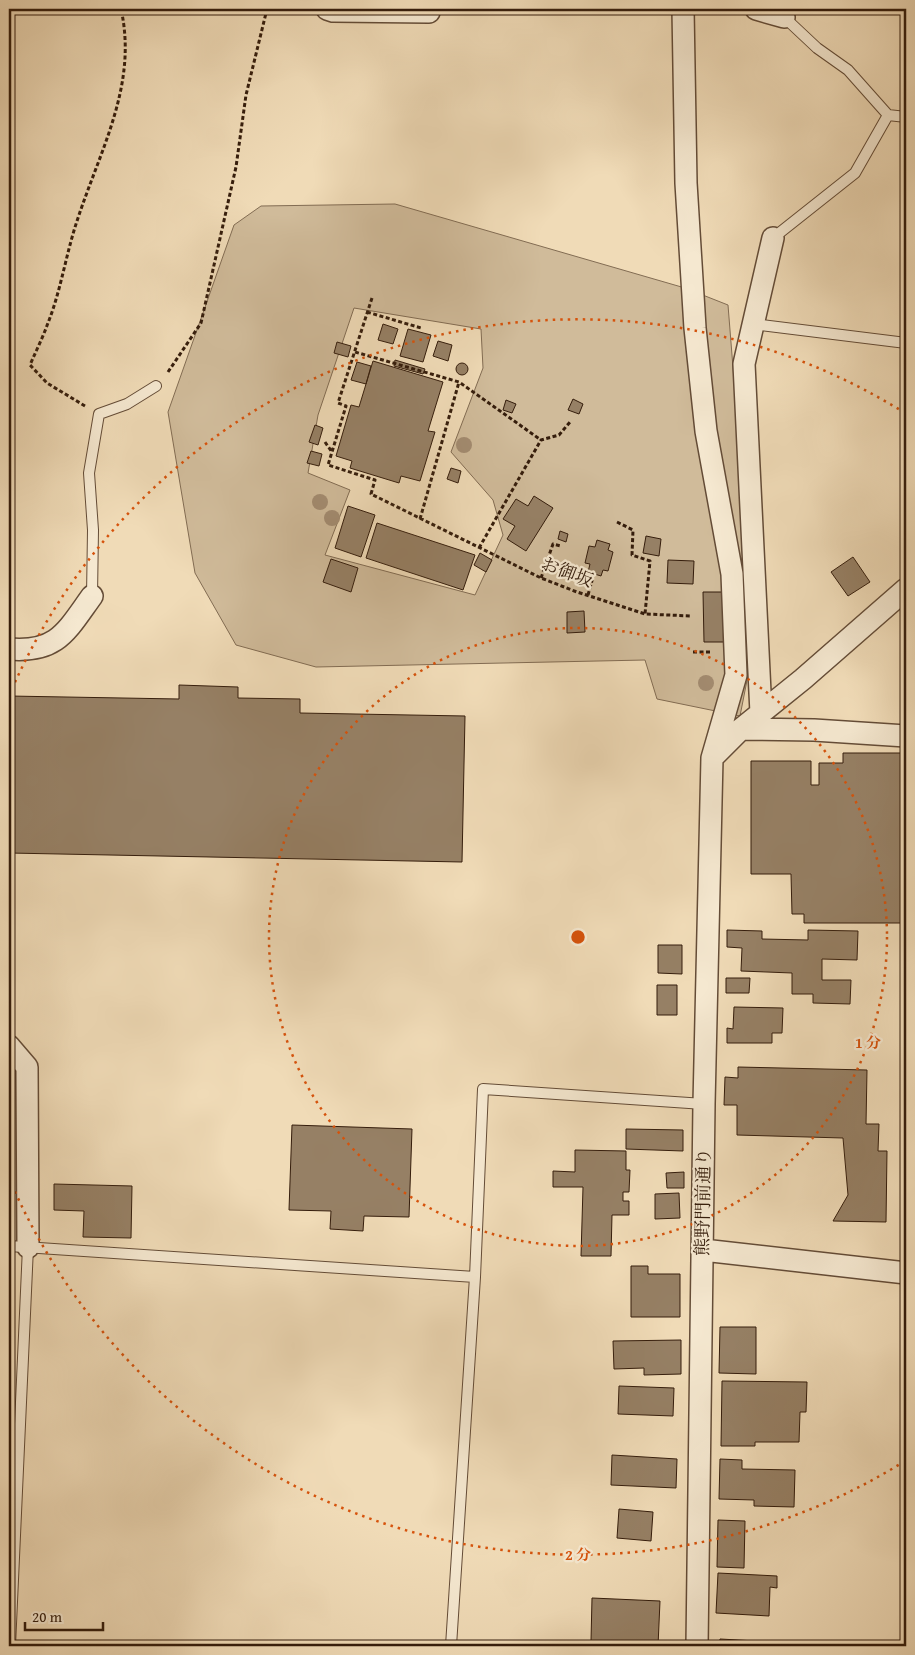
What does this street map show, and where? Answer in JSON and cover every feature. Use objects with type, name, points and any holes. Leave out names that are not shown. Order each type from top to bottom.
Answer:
[{"type":"street","points":[[327,9],[333,11],[429,12],[428,9]]},
{"type":"street","name":"熊野門前通り","points":[[683,9],[686,183],[695,328],[706,431],[732,574],[736,675],[712,758],[704,1104],[697,1646]]},
{"type":"street","points":[[756,9],[784,17]]},
{"type":"street","points":[[761,713],[744,364],[773,238]]},
{"type":"street","points":[[712,758],[741,730],[803,679],[906,589]]},
{"type":"street","points":[[9,649],[27,651],[51,645],[70,627],[92,596]]},
{"type":"street","points":[[741,730],[814,730],[906,736]]},
{"type":"street","points":[[9,1046],[27,1067],[18,1246]]},
{"type":"street","points":[[703,1250],[906,1273]]},
{"type":"lane","points":[[784,17],[817,48],[848,70],[888,115],[906,117]]},
{"type":"lane","points":[[773,238],[855,173],[888,115]]},
{"type":"lane","points":[[753,324],[906,342]]},
{"type":"lane","points":[[92,596],[93,530],[90,472],[99,414],[127,404],[156,386]]},
{"type":"lane","points":[[451,1646],[475,1277],[483,1089],[704,1104]]},
{"type":"lane","points":[[10,1646],[18,1246],[475,1277]]},
{"type":"path","points":[[99,414],[47,383],[30,365],[49,322],[76,223],[92,175],[114,120],[124,69],[126,33],[120,9]]},
{"type":"path","points":[[156,386],[178,359],[201,323],[236,167],[246,95],[267,9]]},
{"type":"path","points":[[332,453],[346,406],[338,403],[372,298]]},
{"type":"path","points":[[367,312],[420,328]]},
{"type":"path","points":[[354,352],[459,382],[541,440]]},
{"type":"path","points":[[420,519],[459,382]]},
{"type":"path","points":[[479,548],[541,440],[559,435],[570,422]]},
{"type":"path","points":[[325,442],[332,453]]},
{"type":"path","name":"お御坂","points":[[332,453],[328,465],[375,480],[371,494],[542,578],[645,614],[692,616]]},
{"type":"path","points":[[617,522],[633,530],[632,555],[650,561],[645,614]]},
{"type":"path","points":[[542,578],[553,544],[561,546]]},
{"type":"path","points":[[588,595],[593,577]]},
{"type":"path","points":[[693,652],[720,652]]},
{"type":"shaded area","points":[[395,204],[685,288],[728,305],[741,468],[752,655],[740,716],[657,699],[645,660],[316,667],[236,645],[195,573],[168,412],[234,225],[261,206]],"holes":[[[354,308],[481,329],[483,368],[451,452],[493,500],[503,535],[475,595],[325,555],[350,490],[308,473],[318,415]]]},
{"type":"building","points":[[383,324],[398,329],[393,344],[378,340]]},
{"type":"building","points":[[408,329],[431,335],[423,362],[400,356]]},
{"type":"building","points":[[438,341],[452,345],[448,361],[433,356]]},
{"type":"building","points":[[337,342],[351,346],[348,357],[334,353]]},
{"type":"building","points":[[395,360],[425,369],[423,374],[394,366]]},
{"type":"building","points":[[373,361],[443,382],[428,431],[435,432],[420,481],[401,476],[399,483],[350,468],[352,461],[336,456],[351,405],[359,407]]},
{"type":"building","points":[[357,362],[371,366],[366,384],[351,380]]},
{"type":"building","points":[[462,363],[468,369],[462,375],[456,369]]},
{"type":"building","points":[[573,399],[583,404],[579,414],[568,410]]},
{"type":"building","points":[[506,400],[516,404],[512,413],[503,410]]},
{"type":"building","points":[[315,425],[323,428],[318,445],[309,442]]},
{"type":"building","points":[[311,451],[322,454],[319,466],[307,463]]},
{"type":"building","points":[[451,468],[461,471],[458,483],[447,479]]},
{"type":"building","points":[[534,496],[553,508],[526,551],[507,539],[515,526],[503,519],[516,499],[528,506]]},
{"type":"building","points":[[348,506],[375,515],[361,557],[335,548]]},
{"type":"building","points":[[377,523],[475,555],[463,590],[366,558]]},
{"type":"building","points":[[560,531],[568,534],[566,542],[558,539]]},
{"type":"building","points":[[646,536],[661,539],[659,556],[643,553]]},
{"type":"building","points":[[597,540],[610,544],[608,550],[613,552],[608,571],[603,570],[601,576],[588,572],[590,564],[585,563],[589,546],[595,547]]},
{"type":"building","points":[[480,553],[492,560],[486,572],[474,565]]},
{"type":"building","points":[[853,557],[870,582],[848,596],[831,572]]},
{"type":"building","points":[[331,559],[358,568],[351,592],[323,582]]},
{"type":"building","points":[[668,560],[694,561],[693,584],[667,583]]},
{"type":"building","points":[[703,592],[728,592],[729,642],[704,642]]},
{"type":"building","points":[[584,611],[585,632],[567,633],[567,612]]},
{"type":"building","points":[[179,685],[238,687],[238,698],[300,699],[300,713],[465,716],[462,862],[9,853],[9,696],[179,699]]},
{"type":"building","points":[[843,753],[906,753],[906,923],[804,923],[804,914],[792,914],[791,874],[751,874],[751,761],[811,761],[811,785],[819,785],[819,763],[843,763]]},
{"type":"building","points":[[727,930],[762,931],[762,939],[808,940],[808,930],[858,931],[857,960],[822,959],[822,980],[851,980],[850,1004],[813,1003],[813,994],[792,994],[792,973],[741,971],[742,948],[727,947]]},
{"type":"building","points":[[658,945],[682,945],[682,974],[658,973]]},
{"type":"building","points":[[726,978],[750,978],[749,993],[726,993]]},
{"type":"building","points":[[657,985],[677,985],[677,1015],[657,1015]]},
{"type":"building","points":[[734,1007],[783,1008],[782,1033],[772,1033],[772,1043],[727,1043],[727,1028],[733,1029]]},
{"type":"building","points":[[738,1067],[867,1070],[866,1124],[879,1124],[878,1151],[887,1151],[886,1222],[833,1221],[848,1195],[843,1138],[737,1135],[737,1105],[724,1105],[725,1077],[738,1078]]},
{"type":"building","points":[[292,1125],[412,1129],[409,1217],[364,1216],[363,1231],[330,1229],[331,1211],[289,1210]]},
{"type":"building","points":[[626,1129],[683,1130],[683,1151],[626,1149]]},
{"type":"building","points":[[575,1150],[626,1151],[626,1170],[630,1170],[629,1192],[623,1192],[623,1201],[629,1201],[629,1215],[612,1215],[611,1256],[581,1256],[583,1187],[553,1187],[553,1171],[575,1172]]},
{"type":"building","points":[[684,1172],[684,1188],[667,1188],[666,1173]]},
{"type":"building","points":[[54,1184],[132,1186],[131,1238],[83,1237],[84,1211],[54,1210]]},
{"type":"building","points":[[679,1193],[680,1218],[655,1219],[655,1194]]},
{"type":"building","points":[[631,1266],[648,1266],[648,1274],[680,1274],[680,1317],[631,1317]]},
{"type":"building","points":[[720,1327],[756,1327],[756,1374],[719,1373]]},
{"type":"building","points":[[681,1340],[681,1374],[644,1375],[644,1368],[614,1369],[613,1341]]},
{"type":"building","points":[[722,1381],[807,1382],[806,1412],[800,1412],[799,1442],[755,1442],[755,1446],[721,1446]]},
{"type":"building","points":[[619,1386],[674,1388],[673,1416],[618,1414]]},
{"type":"building","points":[[612,1455],[677,1459],[676,1488],[611,1485]]},
{"type":"building","points":[[720,1459],[742,1460],[742,1469],[795,1470],[794,1507],[754,1506],[754,1500],[719,1499]]},
{"type":"building","points":[[619,1509],[653,1512],[651,1541],[617,1538]]},
{"type":"building","points":[[718,1520],[745,1521],[744,1568],[717,1567]]},
{"type":"building","points":[[718,1573],[777,1576],[777,1588],[770,1587],[769,1616],[716,1613]]},
{"type":"building","points":[[592,1598],[660,1601],[658,1646],[632,1646],[632,1643],[591,1641]]},
{"type":"building","points":[[720,1639],[756,1641],[756,1646],[719,1646]]}]
